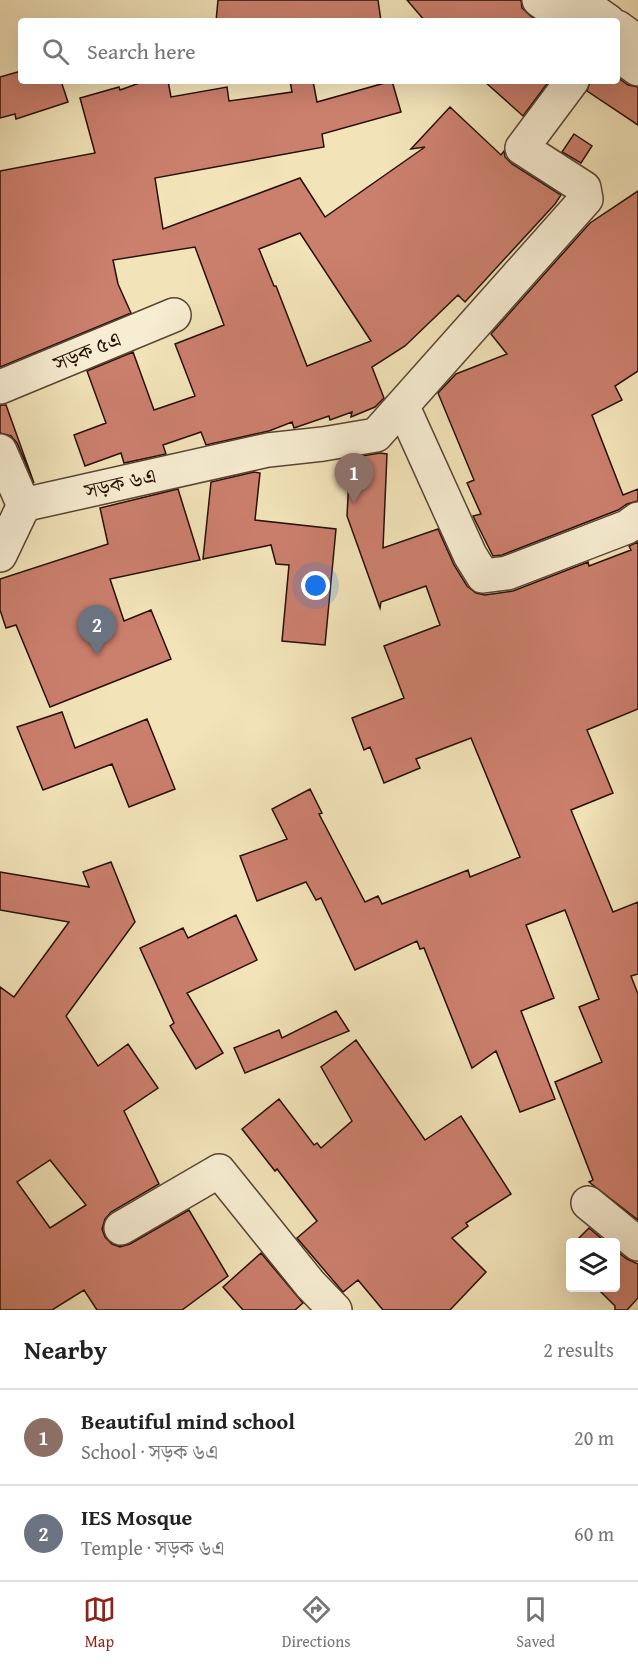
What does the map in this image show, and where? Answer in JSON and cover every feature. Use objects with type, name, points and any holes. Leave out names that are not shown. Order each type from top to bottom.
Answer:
[{"type":"street","points":[[539,0],[565,18]]},
{"type":"street","points":[[578,0],[604,18]]},
{"type":"street","points":[[620,29],[638,42]]},
{"type":"street","points":[[620,56],[638,69]]},
{"type":"street","name":"সড়ক ৬এ","points":[[24,506],[268,450],[376,435],[586,199],[584,188],[522,148],[570,84]]},
{"type":"street","name":"সড়ক ৫এ","points":[[0,387],[174,315]]},
{"type":"street","points":[[402,407],[470,555],[483,576],[507,573],[627,527],[638,519]]},
{"type":"street","points":[[0,451],[24,506],[0,555]]},
{"type":"street","points":[[121,1228],[219,1172],[310,1284],[335,1310]]},
{"type":"street","points":[[588,1203],[638,1244]]},
{"type":"building","points":[[218,0],[378,0],[381,18],[216,18]]},
{"type":"building","points":[[407,0],[521,0],[522,8],[533,18],[422,18]]},
{"type":"building","points":[[18,72],[18,84],[62,84],[68,102],[16,119],[15,114],[0,118],[0,77]]},
{"type":"building","points":[[620,79],[628,85],[638,87],[638,125],[587,91],[589,84],[620,84]]},
{"type":"building","points":[[137,84],[169,84],[171,97],[227,87],[229,101],[292,92],[291,84],[314,84],[317,102],[381,84],[393,84],[401,112],[322,134],[324,147],[155,178],[163,229],[300,178],[325,217],[425,147],[411,149],[450,107],[501,155],[504,151],[505,157],[512,164],[561,195],[465,302],[458,295],[405,346],[372,367],[384,398],[375,407],[351,417],[352,412],[330,420],[329,416],[294,428],[292,422],[269,431],[206,445],[201,432],[163,445],[166,454],[124,463],[121,453],[85,466],[74,435],[106,423],[87,371],[133,352],[154,410],[195,396],[175,344],[224,325],[195,247],[113,260],[118,284],[131,313],[0,367],[0,171],[95,153],[80,98],[119,87],[120,90]],"holes":[[[300,233],[371,341],[307,366],[259,249]]]},
{"type":"building","points":[[487,84],[547,84],[523,116]]},
{"type":"building","points":[[574,134],[592,146],[581,163],[562,152]]},
{"type":"building","points":[[638,191],[638,371],[615,386],[622,400],[592,415],[623,495],[638,489],[638,501],[502,555],[493,556],[473,516],[481,514],[467,483],[474,480],[438,393],[456,374],[507,354],[491,334],[590,223]]},
{"type":"building","points":[[0,405],[6,405],[34,483],[17,443],[11,436],[0,433]]},
{"type":"building","points":[[387,454],[383,548],[438,529],[454,565],[467,586],[476,593],[485,595],[513,591],[588,562],[589,566],[631,550],[629,546],[638,542],[638,709],[587,730],[613,793],[571,810],[613,912],[638,902],[638,974],[631,976],[638,994],[638,1220],[589,1182],[593,1180],[555,1082],[602,1062],[579,1007],[599,999],[565,910],[526,925],[554,998],[521,1011],[555,1099],[520,1112],[496,1051],[472,1068],[424,948],[420,949],[417,941],[355,970],[321,898],[316,900],[306,882],[257,901],[240,856],[287,839],[272,809],[310,789],[322,813],[319,814],[365,902],[378,896],[382,904],[468,870],[470,877],[520,857],[471,738],[416,759],[420,768],[384,783],[370,747],[364,750],[352,718],[404,698],[384,646],[440,625],[426,586],[381,602],[380,608],[347,516],[350,458]]},
{"type":"building","points":[[254,472],[260,473],[255,520],[336,529],[325,645],[282,641],[289,565],[276,564],[271,545],[203,559],[211,482]]},
{"type":"building","points":[[178,489],[200,560],[110,579],[124,621],[151,610],[171,659],[50,707],[16,625],[6,628],[0,610],[0,579],[108,544],[100,508]]},
{"type":"building","points":[[62,712],[75,748],[147,719],[175,789],[129,807],[112,764],[43,790],[17,727]]},
{"type":"building","points":[[111,862],[135,922],[66,1016],[98,1066],[128,1044],[158,1088],[124,1111],[159,1184],[111,1212],[105,1219],[102,1229],[105,1237],[112,1244],[120,1247],[130,1244],[189,1210],[228,1276],[182,1310],[97,1310],[84,1290],[52,1310],[0,1310],[0,987],[14,997],[69,922],[0,910],[0,872],[89,887],[83,872]],"holes":[[[50,1160],[86,1205],[50,1228],[17,1182]]]},
{"type":"building","points":[[236,915],[257,960],[187,993],[223,1053],[196,1069],[170,1026],[174,1023],[140,948],[183,928],[188,938]]},
{"type":"building","points":[[336,1011],[349,1031],[245,1073],[234,1048],[279,1030],[282,1038]]},
{"type":"building","points":[[356,1040],[425,1140],[461,1116],[511,1194],[466,1223],[468,1226],[452,1238],[486,1272],[450,1310],[383,1310],[358,1280],[343,1292],[297,1238],[317,1221],[277,1169],[275,1171],[242,1129],[279,1099],[314,1145],[317,1143],[321,1148],[352,1121],[321,1067]]},
{"type":"building","points":[[589,1228],[601,1238],[579,1238]]},
{"type":"building","points":[[261,1253],[303,1303],[295,1310],[243,1310],[223,1287]]},
{"type":"building","points":[[620,1254],[638,1264],[638,1298],[627,1310],[615,1310],[615,1306],[601,1292],[620,1292]]},
{"type":"place","name":"Beautiful mind school","points":[[354,503]]},
{"type":"place","name":"IES Mosque","points":[[97,655]]}]
